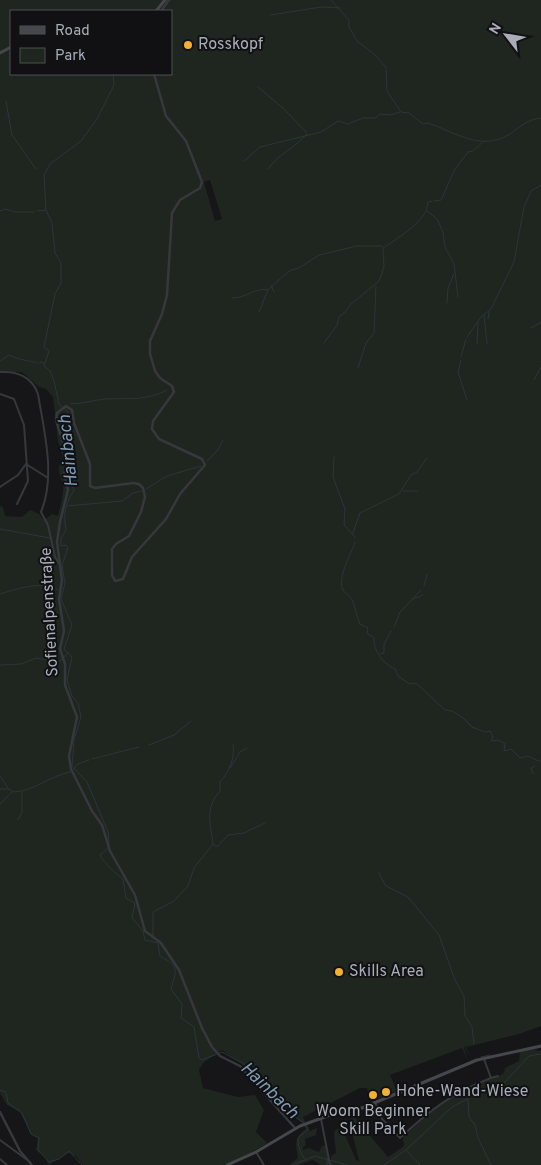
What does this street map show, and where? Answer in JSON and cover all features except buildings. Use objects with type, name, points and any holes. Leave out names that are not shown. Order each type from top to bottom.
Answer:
[{"type":"main road","points":[[157,10],[167,0]]},
{"type":"main road","points":[[227,1165],[256,1152],[305,1124],[375,1102],[484,1058],[541,1046]]},
{"type":"street","name":"Sofienalpenstraße","points":[[154,75],[166,116],[186,141],[202,182],[200,188],[180,200],[171,217],[166,295],[162,314],[151,337],[149,347],[157,375],[172,386],[174,392],[154,421],[152,429],[159,439],[173,444],[205,463],[180,494],[166,520],[132,557],[126,576],[121,581],[115,581],[112,577],[111,552],[114,546],[129,536],[141,512],[144,497],[143,488],[140,484],[133,483],[95,488],[90,486],[90,462],[74,423],[72,410],[63,407],[56,419],[69,460],[64,474],[68,490],[58,536],[62,582],[59,600],[64,631],[60,649],[63,657],[64,682],[77,717],[70,762],[90,808],[102,825],[108,848],[132,887],[146,930],[161,943],[179,970],[204,1032],[216,1053],[240,1066],[295,1128]]},
{"type":"street","points":[[0,372],[20,374],[36,390],[48,478],[46,503],[41,512],[48,525],[55,557],[60,565]]},
{"type":"street","points":[[0,394],[13,397],[24,427],[28,485],[17,504]]},
{"type":"street","points":[[26,464],[48,478]]},
{"type":"street","points":[[0,487],[18,475],[26,464]]},
{"type":"street","points":[[484,1058],[491,1078]]},
{"type":"street","points":[[375,1102],[382,1119],[400,1138],[433,1107],[461,1090],[498,1076]]},
{"type":"street","points":[[0,1112],[26,1160]]},
{"type":"street","points":[[322,1119],[330,1163]]},
{"type":"street","points":[[0,1140],[32,1165]]},
{"type":"street","points":[[256,1152],[264,1165]]},
{"type":"street","points":[[0,1159],[8,1165]]},
{"type":"green space","points":[[0,0],[541,0],[541,1026],[519,1034],[466,1047],[470,1057],[465,1048],[467,1043],[464,1048],[468,1061],[462,1048],[390,1075],[397,1091],[371,1101],[367,1088],[360,1088],[303,1117],[305,1122],[302,1123],[266,1091],[241,1063],[222,1050],[204,1062],[199,1070],[203,1088],[238,1097],[255,1095],[264,1110],[256,1132],[267,1143],[246,1156],[223,1165],[83,1165],[76,1156],[69,1153],[48,1165],[46,1158],[36,1150],[38,1138],[31,1134],[20,1112],[7,1105],[0,1093],[0,506],[3,507],[5,516],[22,517],[30,510],[39,514],[44,520],[52,514],[58,516],[63,487],[59,468],[63,459],[58,441],[53,397],[46,389],[39,387],[22,372],[0,372]],"holes":[[[210,180],[222,219],[215,221],[204,182]]]},
{"type":"green space","points":[[541,1047],[534,1050],[541,1051],[541,1165],[321,1165],[313,1160],[299,1165],[289,1165],[298,1158],[296,1141],[299,1135],[306,1129],[304,1126],[307,1125],[310,1131],[317,1128],[316,1135],[305,1139],[306,1145],[303,1147],[303,1150],[309,1148],[319,1152],[322,1146],[326,1145],[328,1159],[331,1160],[331,1156],[336,1153],[335,1130],[342,1128],[356,1160],[359,1161],[349,1120],[352,1118],[347,1114],[351,1113],[388,1157],[404,1146],[403,1137],[440,1104],[466,1089],[504,1073],[505,1068],[519,1061],[520,1052],[511,1053]]},
{"type":"waterway","points":[[331,0],[349,20],[349,27],[357,41],[374,54],[386,67],[387,91],[401,112],[409,113],[423,124],[428,123],[468,139],[478,141],[499,139],[528,122],[541,118]]},
{"type":"waterway","points":[[271,15],[321,7],[340,8]]},
{"type":"waterway","name":"Hainbach","points":[[109,844],[108,832],[87,782],[72,766],[74,740],[81,717],[78,703],[72,696],[67,680],[72,657],[64,649],[72,625],[61,599],[65,583],[62,565],[68,548],[66,545],[61,546],[61,538],[66,530],[66,509],[74,490],[67,476],[73,461],[64,428],[68,412],[59,404],[54,381],[50,371],[44,366],[49,351],[44,347],[55,294],[61,283],[61,263],[55,253],[52,223],[46,210],[44,175],[50,164],[81,141],[97,119],[114,85],[113,75]]},
{"type":"waterway","points":[[258,87],[285,110],[307,133]]},
{"type":"waterway","points":[[6,101],[12,135],[36,169]]},
{"type":"waterway","points":[[244,161],[260,147],[321,132],[338,121],[348,124],[363,118],[375,118],[380,114],[391,115],[400,112]]},
{"type":"waterway","points":[[268,169],[276,159],[307,134]]},
{"type":"waterway","points":[[434,201],[441,200],[455,169],[468,152],[473,151],[484,141]]},
{"type":"waterway","points":[[467,337],[481,317],[491,309],[514,262],[524,207],[531,191],[541,185]]},
{"type":"waterway","points":[[427,207],[428,202],[432,201]]},
{"type":"waterway","points":[[324,343],[337,325],[339,317],[350,305],[379,281],[384,267],[383,248],[415,225],[427,208]]},
{"type":"waterway","points":[[0,211],[5,209],[15,212],[34,212]]},
{"type":"waterway","points":[[37,211],[46,210]]},
{"type":"waterway","points":[[427,211],[437,219],[443,232],[445,247],[454,264],[458,297]]},
{"type":"waterway","points":[[232,298],[241,297],[259,290],[268,290],[289,271],[299,268],[319,255],[357,246],[382,246]]},
{"type":"waterway","points":[[447,303],[448,288],[454,274]]},
{"type":"waterway","points":[[271,285],[274,292]]},
{"type":"waterway","points":[[358,368],[366,343],[374,333],[376,286]]},
{"type":"waterway","points":[[259,312],[268,290]]},
{"type":"waterway","points":[[488,319],[489,312]]},
{"type":"waterway","points":[[484,315],[487,344]]},
{"type":"waterway","points":[[531,328],[541,322]]},
{"type":"waterway","points":[[477,344],[478,323]]},
{"type":"waterway","points":[[461,357],[466,339]]},
{"type":"waterway","points":[[0,361],[9,355],[37,363]]},
{"type":"waterway","points":[[461,360],[458,372],[467,400]]},
{"type":"waterway","name":"Hainbach","points":[[39,363],[42,362],[44,364]]},
{"type":"waterway","points":[[534,380],[541,367]]},
{"type":"waterway","points":[[70,404],[105,399],[129,399],[152,396],[167,390]]},
{"type":"waterway","points":[[207,461],[217,451],[223,440]]},
{"type":"waterway","points":[[334,457],[333,477],[345,509],[344,525],[355,537]]},
{"type":"waterway","points":[[353,533],[360,513],[399,494],[411,475],[417,472],[427,458]]},
{"type":"waterway","points":[[146,489],[167,476],[201,466]]},
{"type":"waterway","points":[[67,506],[122,501],[133,493],[142,491]]},
{"type":"waterway","points":[[403,491],[417,491]]},
{"type":"waterway","points":[[0,529],[50,538]]},
{"type":"waterway","points":[[355,542],[343,573],[343,590],[353,601],[360,624],[368,628],[367,633],[374,638],[375,648],[383,660],[395,669],[399,677],[410,684],[416,683],[445,710],[452,711],[462,717],[472,727],[485,732],[490,731],[493,737],[491,741],[498,740],[505,744],[504,751],[511,749],[520,758],[528,756],[541,762]]},
{"type":"waterway","points":[[424,586],[427,574]]},
{"type":"waterway","points":[[0,594],[37,586],[52,587],[58,590]]},
{"type":"waterway","points":[[394,627],[400,612],[421,590]]},
{"type":"waterway","points":[[413,599],[423,595]]},
{"type":"waterway","points":[[380,654],[384,653],[384,644],[391,631]]},
{"type":"waterway","points":[[0,665],[21,664],[36,658],[59,662],[68,653]]},
{"type":"waterway","points":[[149,745],[174,735],[191,721]]},
{"type":"waterway","points":[[213,844],[210,809],[220,791],[220,782],[231,765],[233,745]]},
{"type":"waterway","points":[[92,759],[139,747]]},
{"type":"waterway","points":[[230,768],[240,752],[247,748]]},
{"type":"waterway","points":[[73,770],[78,764],[89,760]]},
{"type":"waterway","points":[[533,774],[531,768],[535,766]]},
{"type":"waterway","points":[[0,789],[9,789],[13,792],[20,791],[70,772]]},
{"type":"waterway","points":[[0,776],[8,788]]},
{"type":"waterway","points":[[0,804],[12,792]]},
{"type":"waterway","points":[[18,820],[22,812],[22,792]]},
{"type":"waterway","points":[[153,938],[153,912],[174,901],[188,886],[194,868],[213,844],[217,847],[228,835],[244,833],[265,823]]},
{"type":"waterway","name":"Hainbach","points":[[108,848],[100,855],[110,868],[123,879],[126,898],[135,903],[132,918],[143,931],[145,940],[158,943],[160,956],[174,967],[175,974],[171,989],[182,1004],[181,1018],[194,1027],[199,1058],[202,1060],[222,1052],[244,1064],[252,1075],[258,1078],[261,1084],[295,1117],[304,1123]]},
{"type":"waterway","points":[[379,873],[385,885]]},
{"type":"waterway","points":[[386,886],[408,897],[439,935],[455,980],[464,996],[465,1016]]},
{"type":"waterway","points":[[466,1017],[472,1027],[474,1044]]},
{"type":"waterway","points":[[384,1165],[406,1150],[452,1107],[482,1091],[496,1089],[529,1056],[541,1054]]},
{"type":"waterway","points":[[481,1057],[490,1055]]},
{"type":"waterway","points":[[0,1090],[6,1092],[8,1103],[22,1113],[31,1134],[39,1138],[38,1150],[49,1162],[59,1159],[69,1151],[82,1165]]},
{"type":"waterway","points":[[468,1099],[469,1117],[475,1125],[478,1138],[491,1165]]},
{"type":"waterway","name":"Hainbach","points":[[306,1126],[308,1129],[298,1138],[298,1144],[306,1160]]},
{"type":"waterway","points":[[407,1151],[420,1165]]},
{"type":"waterway","points":[[292,1165],[315,1156],[348,1165]]},
{"type":"waterway","points":[[327,1158],[327,1165]]},
{"type":"place","name":"Rosskopf","points":[[188,45]]},
{"type":"place","name":"Skills Area","points":[[339,972]]},
{"type":"place","name":"Hohe-Wand-Wiese","points":[[386,1092]]},
{"type":"place","name":"Woom Beginner Skill Park","points":[[373,1095]]}]
